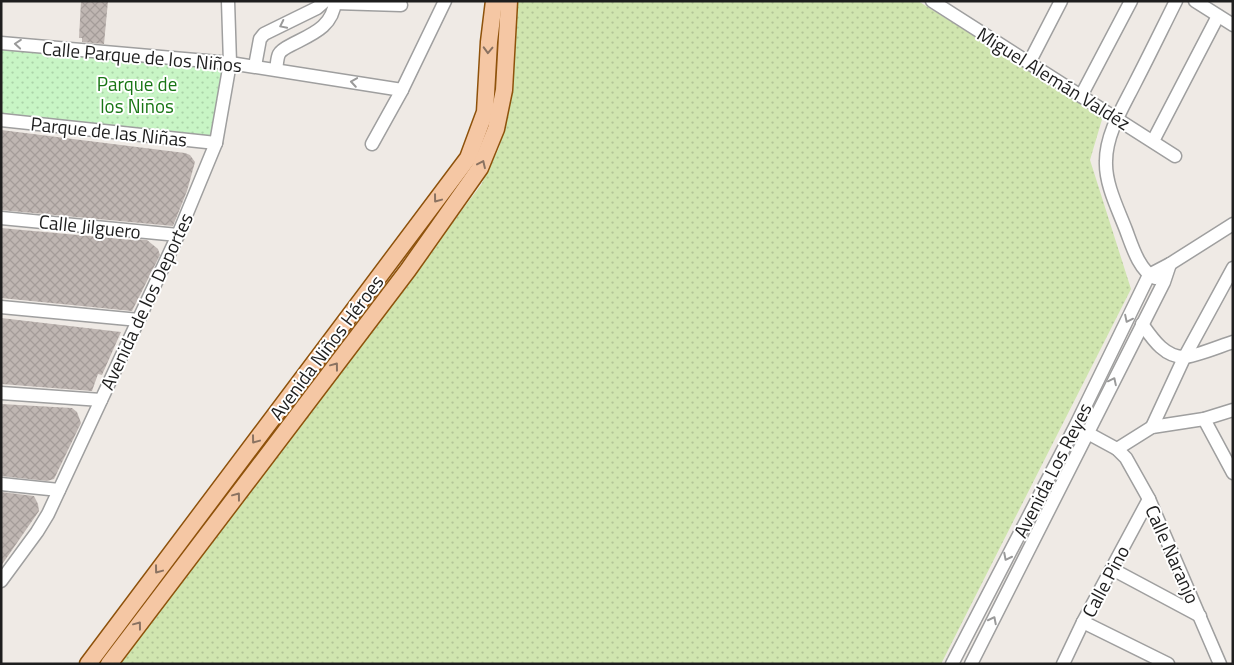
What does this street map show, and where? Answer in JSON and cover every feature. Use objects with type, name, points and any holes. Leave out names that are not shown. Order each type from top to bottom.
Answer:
[{"type":"main road","name":"Avenida Niños Héroes","points":[[88,664],[468,158],[485,112],[489,42],[494,1]]},
{"type":"main road","name":"Avenida Niños Héroes","points":[[109,664],[408,270],[480,168],[496,129],[504,90],[509,1]]},
{"type":"street","name":"Avenida de los Deportes","points":[[3,575],[37,532],[60,490],[178,235],[216,143],[230,63],[228,1]]},
{"type":"street","points":[[372,144],[402,90],[445,1]]},
{"type":"street","points":[[1029,63],[1061,1]]},
{"type":"street","points":[[1081,96],[1130,1]]},
{"type":"street","points":[[1164,282],[1150,275],[1138,258],[1107,178],[1105,162],[1108,144],[1118,119],[1176,1]]},
{"type":"street","points":[[1195,1],[1233,25]]},
{"type":"street","points":[[276,69],[278,54],[319,30],[330,20],[334,14],[332,2]]},
{"type":"street","points":[[255,66],[260,40],[264,34],[317,8],[332,2],[401,5]]},
{"type":"street","name":"Miguel Alemán Valdéz","points":[[937,3],[1175,156]]},
{"type":"street","points":[[1153,141],[1218,16]]},
{"type":"street","name":"Calle Parque de los Niños","points":[[1,43],[230,63],[402,90]]},
{"type":"street","name":"Parque de las Niñas","points":[[1,120],[216,143]]},
{"type":"street","name":"Calle Jilguero","points":[[1,218],[178,235]]},
{"type":"street","points":[[1150,275],[1232,228]]},
{"type":"street","points":[[392,258],[408,270]]},
{"type":"street","name":"Avenida Los Reyes","points":[[971,664],[1164,282],[1170,264]]},
{"type":"street","points":[[1152,428],[1184,358],[1233,268]]},
{"type":"street","name":"Avenida Los Reyes","points":[[952,664],[1075,427],[1150,275]]},
{"type":"street","points":[[1,307],[139,320]]},
{"type":"street","points":[[1142,324],[1154,341],[1163,349],[1184,358],[1233,342]]},
{"type":"street","points":[[1,393],[101,400]]},
{"type":"street","points":[[1075,427],[1117,449],[1152,428],[1204,419],[1233,410]]},
{"type":"street","points":[[1204,419],[1233,472]]},
{"type":"street","name":"Calle Naranjo","points":[[1117,449],[1126,458],[1149,499],[1220,664]]},
{"type":"street","points":[[1,484],[60,490]]},
{"type":"street","name":"Calle Pino","points":[[1063,664],[1083,622],[1149,499]]},
{"type":"street","points":[[1112,569],[1200,616]]},
{"type":"street","points":[[1083,622],[1168,664]]},
{"type":"green space","points":[[518,1],[918,1],[1103,116],[1090,160],[1131,289],[941,664],[117,664],[481,185],[499,148],[507,119],[514,18]]},
{"type":"green space","name":"Parque de los Niños","points":[[1,43],[229,64],[214,140],[1,119]]},
{"type":"building","points":[[81,1],[108,1],[104,44],[82,42],[82,38],[79,38]]},
{"type":"building","points":[[1,130],[190,155],[195,162],[187,191],[173,226],[1,210]]},
{"type":"building","points":[[1,228],[147,240],[158,249],[160,255],[132,311],[1,298]]},
{"type":"building","points":[[1,318],[121,332],[102,375],[98,374],[92,391],[1,384]]},
{"type":"building","points":[[1,404],[72,408],[77,412],[81,423],[54,479],[47,481],[1,476]]},
{"type":"building","points":[[1,492],[34,496],[39,511],[1,566]]}]
